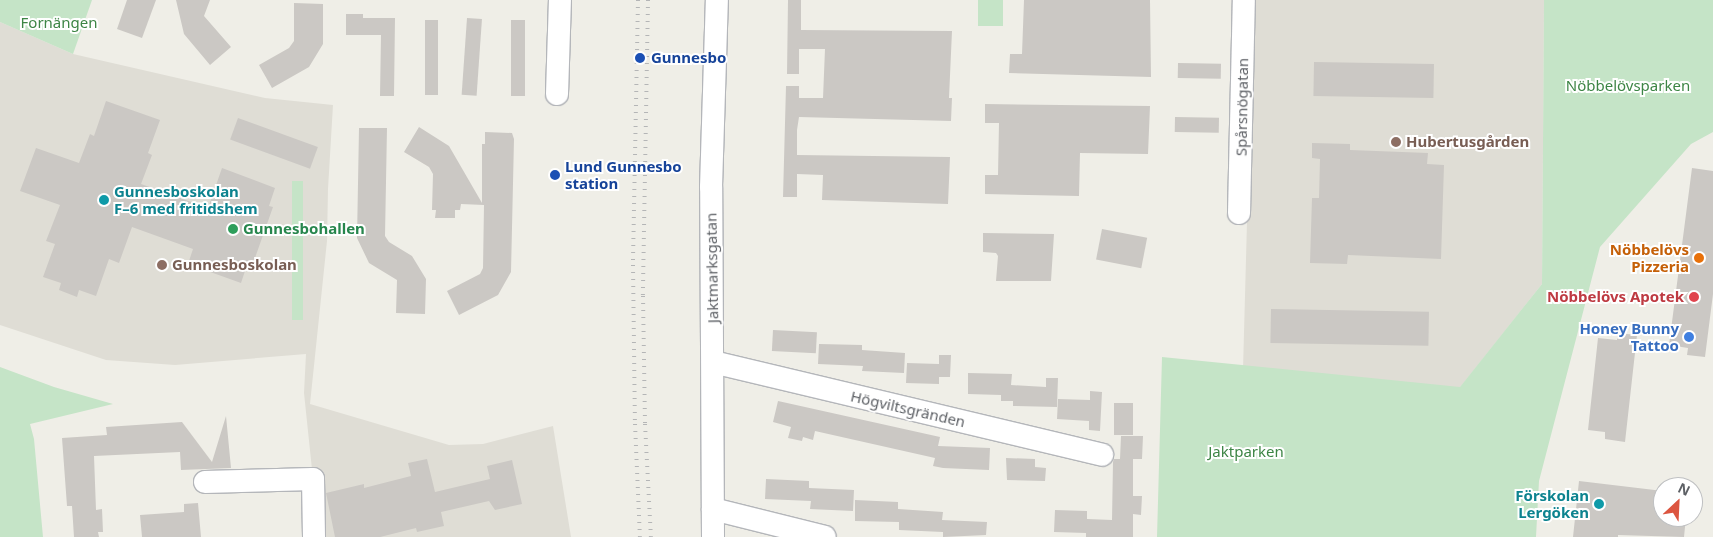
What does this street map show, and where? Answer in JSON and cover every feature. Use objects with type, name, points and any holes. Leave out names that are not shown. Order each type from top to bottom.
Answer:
[{"type":"street","points":[[557,94],[560,0]]},
{"type":"street","name":"Jaktmarksgatan","points":[[713,537],[714,362],[711,187],[717,0]]},
{"type":"street","name":"Spårsnögatan","points":[[1239,213],[1244,0]]},
{"type":"street","name":"Högviltsgränden","points":[[714,362],[1102,455]]},
{"type":"street","points":[[205,482],[314,479],[314,537]]},
{"type":"street","points":[[713,509],[825,537]]},
{"type":"shaded area","name":"Hubertusgården","points":[[1253,0],[1544,0],[1542,284],[1458,390],[1243,370]]},
{"type":"shaded area","name":"Gunnesboskolan","points":[[0,22],[73,54],[265,98],[333,105],[327,241],[310,404],[449,445],[483,444],[553,426],[571,537],[314,537],[313,479],[304,393],[306,354],[175,365],[106,360],[0,325]]},
{"type":"green space","name":"Fornängen","points":[[0,0],[92,0],[73,54],[0,22]]},
{"type":"green space","points":[[978,0],[1003,0],[1003,26],[978,26]]},
{"type":"green space","points":[[1544,0],[1713,0],[1713,132],[1691,144],[1600,247],[1539,481],[1536,537],[1157,537],[1162,357],[1460,387],[1542,284]]},
{"type":"green space","points":[[292,181],[303,181],[303,320],[292,320]]},
{"type":"green space","points":[[0,367],[54,387],[113,404],[30,424],[34,439],[43,537],[0,537]]},
{"type":"building","points":[[127,0],[156,0],[142,38],[117,29]]},
{"type":"building","points":[[176,0],[210,0],[204,16],[231,47],[210,65],[184,34]]},
{"type":"building","points":[[788,0],[801,0],[801,30],[952,31],[949,98],[952,98],[951,121],[799,117],[797,130],[797,155],[950,157],[948,204],[822,200],[823,175],[797,174],[797,197],[783,197],[786,86],[799,86],[799,98],[823,98],[825,49],[799,49],[799,74],[787,74]]},
{"type":"building","points":[[1024,0],[1150,0],[1151,77],[1009,73],[1010,54],[1022,54]]},
{"type":"building","points":[[294,3],[323,4],[323,44],[309,67],[272,88],[259,65],[289,48],[294,41]]},
{"type":"building","points":[[346,14],[363,14],[363,18],[395,18],[394,96],[380,96],[381,35],[346,35]]},
{"type":"building","points":[[467,18],[482,19],[477,96],[462,95]]},
{"type":"building","points":[[425,20],[438,20],[438,95],[425,95]]},
{"type":"building","points":[[511,20],[525,20],[525,96],[511,96]]},
{"type":"building","points":[[1314,62],[1434,64],[1433,98],[1313,96]]},
{"type":"building","points":[[1178,63],[1221,64],[1221,79],[1178,78]]},
{"type":"building","name":"Gunnesboskolan F–6 med fritidshem","points":[[106,101],[160,120],[148,153],[152,155],[141,184],[208,208],[222,168],[275,188],[269,206],[273,207],[250,272],[245,271],[241,283],[188,264],[193,249],[132,227],[119,263],[109,259],[96,296],[79,290],[77,297],[59,290],[61,283],[43,277],[55,244],[46,241],[60,205],[20,191],[36,148],[79,163],[90,134],[94,136]]},
{"type":"building","points":[[985,104],[1150,106],[1148,154],[1080,153],[1079,196],[985,194],[985,175],[998,175],[999,123],[985,123]]},
{"type":"building","points":[[1175,117],[1219,118],[1219,133],[1175,132]]},
{"type":"building","points":[[238,118],[318,147],[310,169],[230,140]]},
{"type":"building","points":[[419,127],[449,146],[482,203],[482,144],[485,144],[485,132],[512,133],[514,139],[511,272],[498,295],[459,315],[447,291],[480,274],[483,268],[484,205],[461,204],[460,210],[455,210],[455,218],[435,218],[436,210],[432,210],[433,174],[429,167],[404,152]]},
{"type":"building","points":[[359,128],[387,128],[385,236],[389,242],[412,256],[426,279],[425,314],[396,313],[397,280],[369,263],[357,238]]},
{"type":"building","points":[[1312,143],[1350,144],[1350,150],[1428,153],[1427,164],[1444,165],[1441,259],[1348,255],[1347,264],[1310,263],[1312,198],[1319,198],[1320,159],[1312,158]]},
{"type":"building","points":[[1692,168],[1713,171],[1713,294],[1705,357],[1687,355],[1688,348],[1669,345]]},
{"type":"building","points":[[1102,229],[1147,238],[1141,268],[1096,259]]},
{"type":"building","points":[[983,233],[1054,234],[1051,281],[996,281],[998,256],[996,253],[983,252]]},
{"type":"building","points":[[1271,309],[1429,312],[1428,346],[1270,343]]},
{"type":"building","points":[[773,330],[817,332],[816,353],[772,351]]},
{"type":"building","points":[[1617,333],[1637,335],[1625,442],[1605,439],[1605,432],[1588,430],[1598,338],[1617,340]]},
{"type":"building","points":[[819,344],[862,345],[862,350],[905,353],[904,373],[862,371],[863,366],[818,364]]},
{"type":"building","points":[[939,355],[951,355],[950,377],[939,377],[939,384],[906,383],[907,363],[939,364]]},
{"type":"building","points":[[968,373],[1012,374],[1011,385],[1046,387],[1046,378],[1058,378],[1057,407],[1013,406],[1013,401],[1001,401],[1001,395],[968,394]]},
{"type":"building","points":[[1090,391],[1102,392],[1100,431],[1089,430],[1089,421],[1057,419],[1058,399],[1090,400]]},
{"type":"building","points":[[778,401],[940,437],[938,446],[990,448],[989,470],[933,466],[935,458],[815,431],[813,440],[803,437],[802,441],[788,438],[791,427],[773,422]]},
{"type":"building","points":[[1114,403],[1133,403],[1133,435],[1114,435]]},
{"type":"building","points":[[226,416],[231,468],[181,470],[180,452],[94,456],[96,510],[102,509],[103,532],[98,532],[99,537],[74,537],[72,506],[67,506],[62,438],[107,435],[106,427],[182,422],[212,462]]},
{"type":"building","points":[[1121,436],[1143,436],[1142,459],[1133,459],[1133,496],[1142,496],[1141,515],[1133,514],[1133,537],[1086,537],[1086,533],[1054,532],[1055,510],[1087,511],[1087,519],[1112,520],[1113,462],[1114,459],[1120,459]]},
{"type":"building","points":[[1006,458],[1035,459],[1035,467],[1046,468],[1045,481],[1007,480]]},
{"type":"building","points":[[427,459],[435,492],[490,479],[487,466],[512,460],[522,504],[495,510],[489,501],[441,512],[444,526],[417,532],[416,528],[380,537],[335,537],[326,493],[364,484],[364,488],[411,476],[408,463]]},
{"type":"building","points":[[766,479],[809,481],[809,488],[854,490],[853,511],[810,509],[811,501],[765,499]]},
{"type":"building","name":"Förskolan Lergöken","points":[[1579,481],[1653,490],[1653,527],[1685,527],[1684,537],[1618,535],[1618,537],[1573,537]]},
{"type":"building","points":[[855,500],[898,502],[898,509],[943,512],[942,520],[987,522],[986,535],[943,537],[943,532],[899,530],[899,522],[855,521]]},
{"type":"building","points":[[198,503],[201,537],[142,537],[140,515],[184,512],[184,504]]},
{"type":"railway","points":[[638,0],[633,265],[635,424],[640,537]]},
{"type":"railway","points":[[648,0],[643,296],[645,424],[651,537]]},
{"type":"place","name":"Gunnesbo","points":[[640,58]]},
{"type":"place","name":"Hubertusgården","points":[[1396,142]]},
{"type":"place","name":"Lund Gunnesbo station","points":[[555,175]]},
{"type":"place","name":"Gunnesboskolan F–6 med fritidshem","points":[[104,200]]},
{"type":"place","name":"Gunnesbohallen","points":[[233,229]]},
{"type":"place","name":"Nöbbelövs Pizzeria","points":[[1699,258]]},
{"type":"place","name":"Gunnesboskolan","points":[[162,265]]},
{"type":"place","name":"Nöbbelövs Apotek","points":[[1694,297]]},
{"type":"place","name":"Honey Bunny Tattoo","points":[[1689,337]]},
{"type":"place","name":"Förskolan Lergöken","points":[[1599,504]]},
{"type":"park label","name":"Nöbbelövsparken","points":[[1628,86]]},
{"type":"park label","name":"Jaktparken","points":[[1246,452]]}]
